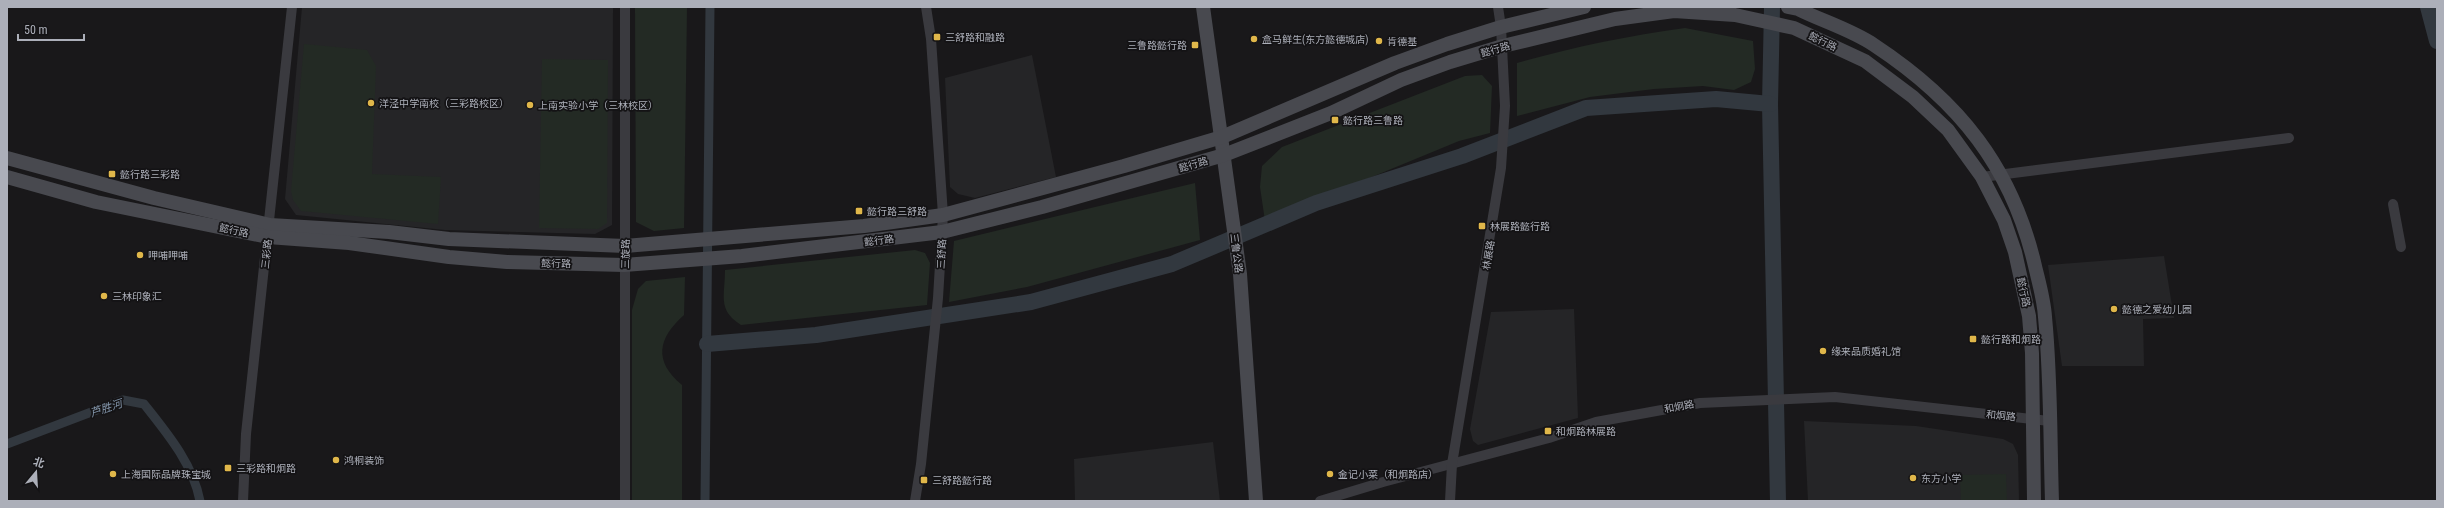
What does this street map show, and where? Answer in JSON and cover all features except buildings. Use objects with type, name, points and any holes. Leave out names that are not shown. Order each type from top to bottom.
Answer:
[{"type":"street","name":"三彩路","points":[[243,501],[246,434],[292,7]]},
{"type":"street","name":"三旋路","points":[[625,7],[625,501]]},
{"type":"street","name":"三舒路","points":[[915,501],[921,464],[938,298],[943,215],[931,39],[926,7]]},
{"type":"street","name":"三鲁公路","points":[[1203,7],[1241,282],[1256,501]]},
{"type":"street","name":"林展路","points":[[1450,501],[1452,464],[1501,168],[1505,106],[1503,46],[1498,7]]},
{"type":"street","name":"懿行路","points":[[7,158],[269,231],[389,232],[508,243],[625,246],[742,238],[864,226],[943,215],[1124,166],[1222,137],[1395,64],[1447,44],[1501,27],[1584,7]]},
{"type":"street","name":"懿行路","points":[[1793,8],[1873,44],[1921,79],[1964,121],[1984,145],[2000,173],[2020,212],[2045,315],[2052,501]]},
{"type":"street","name":"懿行路","points":[[7,178],[96,202],[413,253],[507,262],[624,265],[742,256],[942,232],[1042,207],[1224,155],[1331,113],[1401,80],[1450,62],[1503,46],[1614,19],[1674,11],[1735,15],[1794,28],[1865,61],[1913,97],[1948,130],[1982,177],[2004,220],[2023,284],[2032,354],[2034,501]]},
{"type":"street","points":[[1982,177],[2000,173],[2289,138]]},
{"type":"street","points":[[2393,204],[2401,247]]},
{"type":"street","name":"和炯路","points":[[1320,501],[1549,438],[1596,422],[1700,402],[1835,397],[2049,420]]},
{"type":"shaded area","points":[[302,7],[613,7],[612,225],[595,234],[445,230],[296,215],[285,199]]},
{"type":"shaded area","points":[[635,7],[687,7],[684,228],[654,231],[636,222]]},
{"type":"shaded area","points":[[1685,28],[1753,41],[1755,69],[1751,82],[1734,90],[1703,86],[1654,89],[1590,97],[1517,116],[1517,63],[1600,42]]},
{"type":"shaded area","points":[[304,44],[367,50],[376,66],[372,174],[441,177],[438,224],[301,211],[293,200],[291,191]]},
{"type":"shaded area","points":[[1032,55],[1056,177],[975,198],[958,194],[950,187],[945,78]]},
{"type":"shaded area","points":[[542,59],[608,60],[607,223],[598,229],[539,228]]},
{"type":"shaded area","points":[[1482,75],[1492,86],[1490,133],[1459,141],[1265,221],[1260,187],[1262,166],[1282,147],[1465,76]]},
{"type":"shaded area","points":[[1195,183],[1200,240],[1027,287],[949,302],[954,241]]},
{"type":"shaded area","points":[[915,250],[925,253],[930,263],[927,305],[741,325],[728,314],[725,308],[725,270]]},
{"type":"shaded area","name":"懿德之爱幼儿园","points":[[2164,256],[2174,318],[2143,319],[2144,366],[2062,366],[2048,265]]},
{"type":"shaded area","points":[[685,277],[684,315],[669,332],[664,341],[662,350],[666,367],[682,385],[682,501],[632,501],[632,310],[638,289],[646,281]]},
{"type":"shaded area","points":[[1574,309],[1578,418],[1478,445],[1473,441],[1470,429],[1491,312]]},
{"type":"shaded area","name":"东方小学","points":[[1804,421],[1916,426],[2003,439],[2013,444],[2018,455],[2019,501],[1808,501]]},
{"type":"shaded area","points":[[1213,442],[1220,501],[1075,501],[1074,459]]},
{"type":"shaded area","points":[[2006,474],[2007,501],[1961,501],[1960,475]]},
{"type":"waterway","points":[[705,501],[710,7]]},
{"type":"waterway","points":[[1772,7],[1770,104],[1778,501]]},
{"type":"waterway","points":[[2428,7],[2437,41]]},
{"type":"waterway","points":[[707,344],[816,335],[1031,302],[1172,264],[1316,203],[1462,156],[1586,108],[1716,99],[1770,104]]},
{"type":"waterway","name":"芦胜河","points":[[7,444],[123,400],[144,404],[170,438],[192,474],[200,501]]},
{"type":"place","name":"三舒路和融路","points":[[937,37]]},
{"type":"place","name":"盒马鲜生(东方懿德城店)","points":[[1254,39]]},
{"type":"place","name":"肯德基","points":[[1379,41]]},
{"type":"place","name":"三鲁路懿行路","points":[[1195,45]]},
{"type":"place","name":"洋泾中学南校（三彩路校区）","points":[[371,103]]},
{"type":"place","name":"上南实验小学（三林校区）","points":[[530,105]]},
{"type":"place","name":"懿行路三鲁路","points":[[1335,120]]},
{"type":"place","name":"懿行路三彩路","points":[[112,174]]},
{"type":"place","name":"懿行路三舒路","points":[[859,211]]},
{"type":"place","name":"林展路懿行路","points":[[1482,226]]},
{"type":"place","name":"呷哺呷哺","points":[[140,255]]},
{"type":"place","name":"三林印象汇","points":[[104,296]]},
{"type":"place","name":"懿德之爱幼儿园","points":[[2114,309]]},
{"type":"place","name":"懿行路和炯路","points":[[1973,339]]},
{"type":"place","name":"缘来品质婚礼馆","points":[[1823,351]]},
{"type":"place","name":"和炯路林展路","points":[[1548,431]]},
{"type":"place","name":"鸿桐装饰","points":[[336,460]]},
{"type":"place","name":"三彩路和炯路","points":[[228,468]]},
{"type":"place","name":"上海国际品牌珠宝城","points":[[113,474]]},
{"type":"place","name":"金记小菜（和炯路店）","points":[[1330,474]]},
{"type":"place","name":"东方小学","points":[[1913,478]]},
{"type":"place","name":"三舒路懿行路","points":[[924,480]]}]
